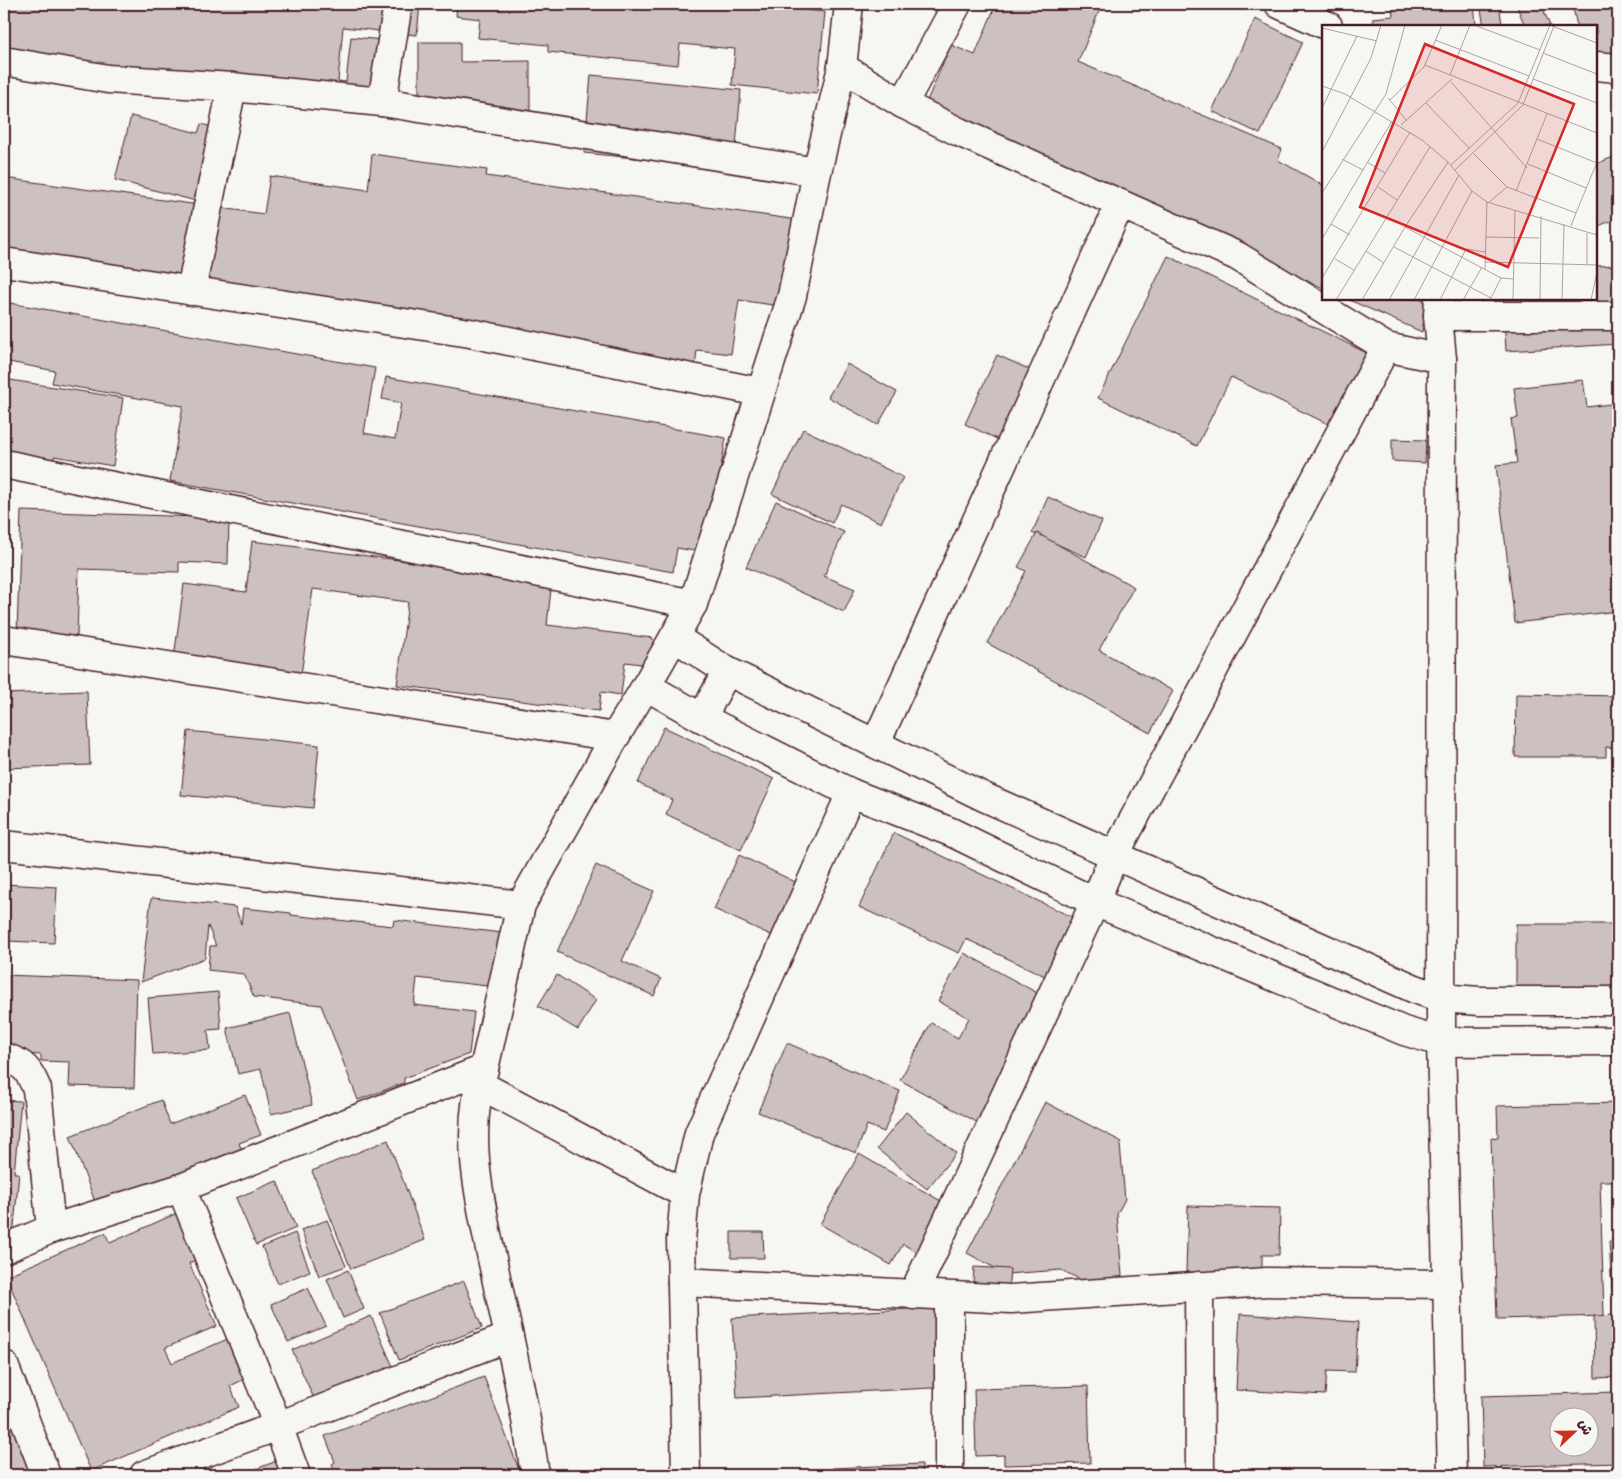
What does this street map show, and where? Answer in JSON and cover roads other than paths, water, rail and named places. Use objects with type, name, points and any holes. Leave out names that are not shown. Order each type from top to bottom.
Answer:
[{"type":"street","points":[[382,102],[398,4]]},
{"type":"street","points":[[535,1475],[479,1191],[473,1131],[482,1076],[520,906],[615,737],[693,604],[792,296],[817,172],[842,68],[849,4]]},
{"type":"street","points":[[903,104],[957,4]]},
{"type":"street","points":[[1279,4],[1326,25]]},
{"type":"street","points":[[4,61],[108,79],[232,87],[382,102],[817,172]]},
{"type":"street","points":[[1597,66],[1618,68]]},
{"type":"street","points":[[842,68],[903,104],[959,132],[1237,256],[1386,347],[1442,359]]},
{"type":"street","points":[[191,291],[232,87]]},
{"type":"street","points":[[876,744],[1120,204]]},
{"type":"street","points":[[4,262],[470,333],[760,392]]},
{"type":"street","points":[[1452,1475],[1441,1042],[1442,359],[1439,308],[1618,316]]},
{"type":"street","points":[[913,1295],[1114,856],[1386,347]]},
{"type":"street","points":[[4,464],[693,604]]},
{"type":"street","points":[[674,637],[726,671],[984,797],[1415,989],[1441,998],[1479,1001],[1618,1001]]},
{"type":"street","points":[[4,640],[615,737]]},
{"type":"street","points":[[702,718],[726,671]]},
{"type":"street","points":[[646,686],[702,718],[851,793],[951,832],[1094,902],[1404,1031],[1441,1042],[1618,1041]]},
{"type":"street","points":[[686,1475],[681,1240],[685,1194],[699,1133],[851,793]]},
{"type":"street","points":[[4,844],[520,906]]},
{"type":"street","points":[[4,1057],[20,1063],[30,1072],[37,1089],[51,1229]]},
{"type":"street","points":[[482,1076],[685,1194]]},
{"type":"street","points":[[4,1249],[51,1229],[181,1188],[482,1076]]},
{"type":"street","points":[[181,1188],[278,1426],[296,1475]]},
{"type":"street","points":[[682,1282],[1011,1299],[1268,1282],[1448,1284]]},
{"type":"street","points":[[1199,1286],[1200,1475]]},
{"type":"street","points":[[948,1475],[949,1297]]},
{"type":"street","points":[[144,1475],[278,1426],[509,1337]]},
{"type":"street","points":[[4,1365],[46,1475]]}]
